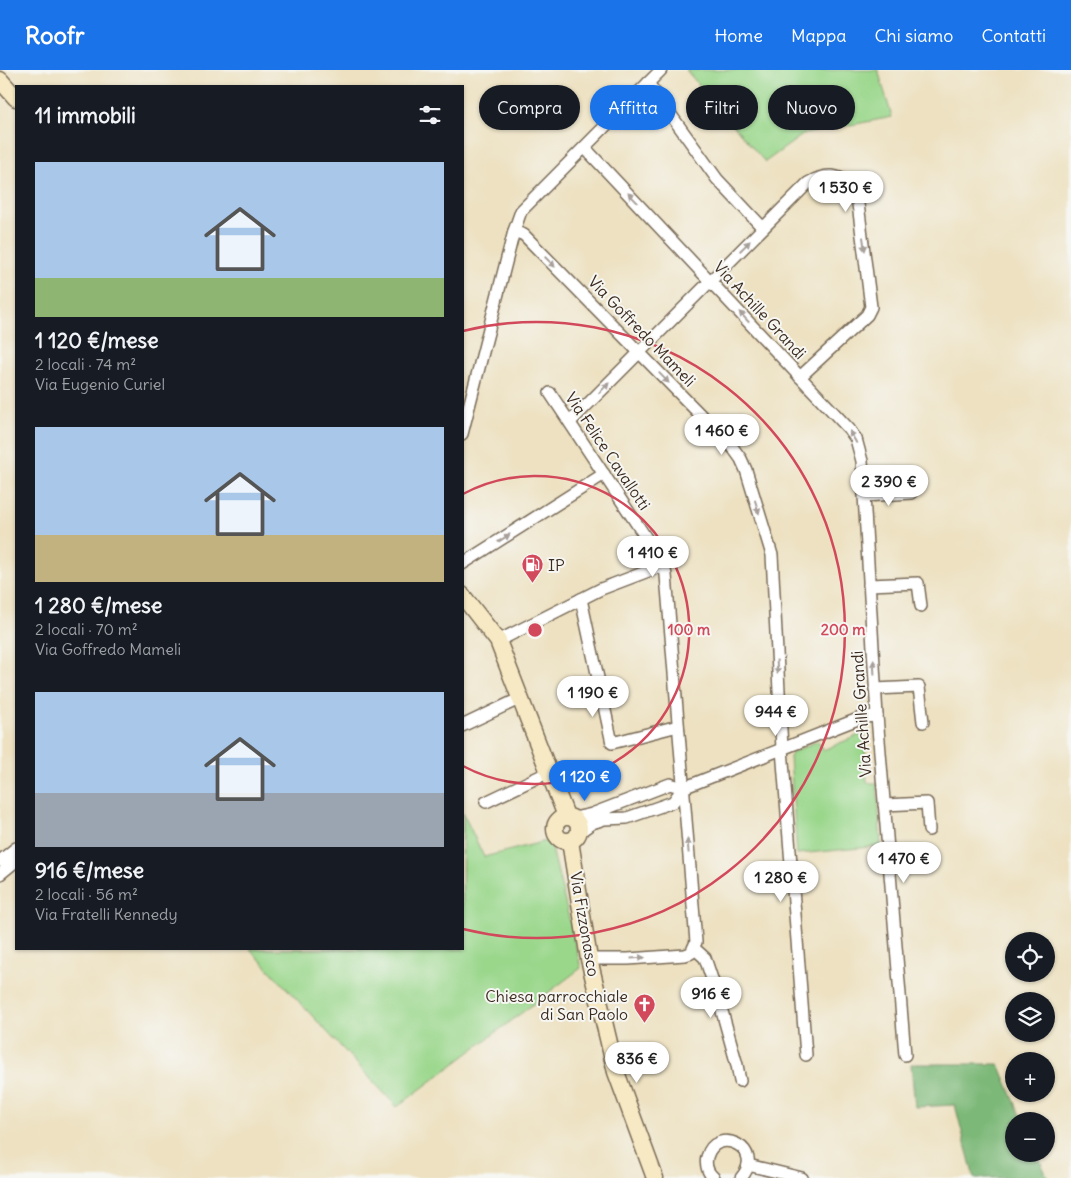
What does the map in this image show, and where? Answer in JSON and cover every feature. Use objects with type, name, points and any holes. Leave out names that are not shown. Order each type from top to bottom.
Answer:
[{"type":"main road","points":[[0,80],[15,97]]},
{"type":"main road","name":"Via Fizzonasco","points":[[464,598],[498,641],[572,827],[589,959],[616,1072],[655,1178]]},
{"type":"street","points":[[464,426],[514,231],[521,211],[661,70]]},
{"type":"street","points":[[648,83],[717,179],[763,228]]},
{"type":"street","name":"Via Achille Grandi","points":[[585,148],[850,429],[856,439],[862,461],[865,496],[875,689],[905,1055]]},
{"type":"street","points":[[570,422],[808,183],[817,178],[837,176],[847,182],[857,196],[871,308],[867,314],[800,377]]},
{"type":"street","name":"Via Goffredo Mameli","points":[[514,231],[524,235],[640,352],[733,448],[746,470],[772,555],[782,749],[806,1055]]},
{"type":"street","name":"Via Felice Cavallotti","points":[[550,393],[664,566],[695,948]]},
{"type":"street","points":[[464,563],[604,474]]},
{"type":"street","points":[[865,496],[911,493]]},
{"type":"street","points":[[498,641],[613,584],[664,566]]},
{"type":"street","points":[[870,585],[918,583],[921,606]]},
{"type":"street","points":[[581,599],[612,743],[678,726]]},
{"type":"street","points":[[875,689],[919,687],[923,722]]},
{"type":"street","points":[[464,723],[521,698]]},
{"type":"street","points":[[572,827],[604,819],[627,818],[673,802],[683,788],[863,717],[877,716]]},
{"type":"street","points":[[486,802],[549,772]]},
{"type":"street","points":[[572,827],[596,812],[670,784],[683,788]]},
{"type":"street","points":[[884,806],[927,803],[928,830]]},
{"type":"street","points":[[0,861],[15,849]]},
{"type":"street","points":[[0,874],[15,862]]},
{"type":"street","points":[[589,959],[628,959],[685,955],[691,953],[695,948],[704,958],[718,997],[740,1081]]},
{"type":"street","points":[[714,1178],[707,1167],[709,1152],[715,1145],[731,1141],[744,1149],[748,1157],[746,1173],[741,1178]]},
{"type":"street","points":[[748,1165],[802,1178]]},
{"type":"green space","points":[[686,70],[878,70],[892,117],[855,124],[855,85],[768,85],[768,130],[825,130],[804,134],[765,162],[738,130],[758,130],[758,85],[699,85]]},
{"type":"green space","points":[[864,733],[867,783],[877,783],[881,846],[797,854],[790,757],[793,752],[818,741],[823,750]]},
{"type":"green space","points":[[464,815],[484,857],[550,840],[581,968],[397,1107],[251,950],[464,950]]},
{"type":"green space","points":[[911,1064],[999,1064],[1005,1078],[1005,1102],[1015,1102],[1019,1112],[1005,1112],[1005,1162],[1041,1162],[1048,1178],[974,1178],[955,1105],[915,1107]]},
{"type":"place","name":"IP","points":[[532,584]]},
{"type":"place","name":"Chiesa parrocchiale di San Paolo","points":[[644,1024]]}]
